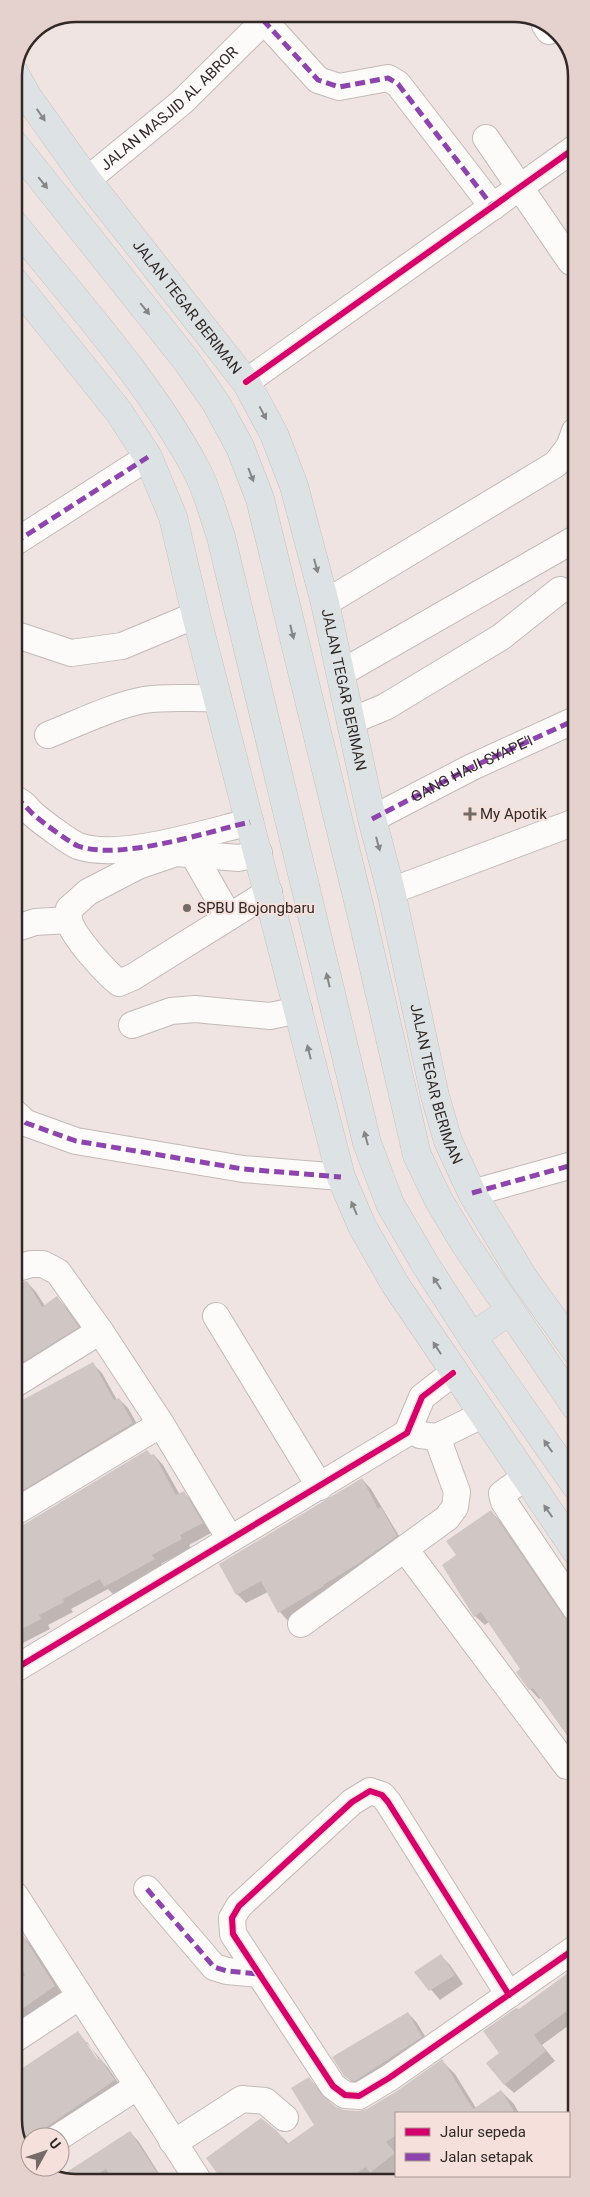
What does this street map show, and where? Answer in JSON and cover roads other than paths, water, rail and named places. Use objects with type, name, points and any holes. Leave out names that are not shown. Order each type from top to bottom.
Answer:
[{"type":"main road","name":"JALAN TEGAR BERIMAN","points":[[22,87],[88,180],[246,382],[274,434],[294,486],[325,603],[435,1096],[448,1141],[472,1193],[523,1277],[568,1340]]},
{"type":"main road","points":[[22,154],[186,360],[216,403],[240,447],[260,499],[363,921],[417,1155],[438,1199],[465,1244],[509,1312],[568,1396]]},
{"type":"main road","points":[[22,234],[135,373],[161,409],[197,471],[221,536],[367,1144],[390,1204],[425,1264],[472,1337],[568,1475]]},
{"type":"main road","points":[[57,278],[69,349]]},
{"type":"main road","points":[[22,291],[119,412],[148,457],[173,517],[196,616],[259,853],[341,1177],[362,1226],[395,1284],[453,1373],[568,1539]]},
{"type":"main road","points":[[363,921],[393,903]]},
{"type":"main road","points":[[282,943],[317,933]]},
{"type":"main road","points":[[472,1337],[509,1312]]},
{"type":"street","name":"JALAN MASJID AL ABROR","points":[[88,180],[182,102],[228,59],[259,22]]},
{"type":"street","points":[[269,22],[318,80],[339,87],[388,78],[398,84],[493,207]]},
{"type":"street","points":[[486,138],[568,258]]},
{"type":"street","points":[[246,382],[568,153]]},
{"type":"street","points":[[325,603],[556,464],[568,448]]},
{"type":"street","points":[[22,538],[148,457]]},
{"type":"street","points":[[341,673],[568,543]]},
{"type":"street","points":[[351,721],[384,707],[501,637],[560,590]]},
{"type":"street","points":[[22,637],[72,653],[122,646],[196,616]]},
{"type":"street","points":[[48,735],[142,700],[173,697],[218,698]]},
{"type":"street","name":"GANG HAJI SYAPE'I","points":[[372,819],[472,767],[568,723]]},
{"type":"street","points":[[22,801],[34,815],[78,846],[110,851],[184,840],[250,822]]},
{"type":"street","points":[[393,903],[568,826]]},
{"type":"street","points":[[259,853],[240,858],[176,853],[138,866],[88,892],[69,909],[69,920],[88,950],[106,973],[119,983],[133,977],[269,892]]},
{"type":"street","points":[[193,854],[229,917]]},
{"type":"street","points":[[22,926],[35,922],[69,920]]},
{"type":"street","points":[[132,1025],[171,1012],[195,1009],[270,1016],[299,1010]]},
{"type":"street","points":[[22,1119],[26,1123],[76,1141],[243,1169],[341,1177]]},
{"type":"street","points":[[472,1193],[568,1166]]},
{"type":"street","points":[[22,1267],[31,1264],[43,1264],[58,1272],[100,1331],[161,1424],[230,1540]]},
{"type":"street","points":[[216,1316],[320,1486]]},
{"type":"street","points":[[22,1380],[100,1331]]},
{"type":"street","points":[[22,1665],[407,1433],[422,1398],[453,1373]]},
{"type":"street","points":[[407,1433],[437,1437],[482,1415]]},
{"type":"street","points":[[22,1508],[161,1424]]},
{"type":"street","points":[[301,1624],[447,1518],[455,1507],[457,1492],[437,1437]]},
{"type":"street","points":[[525,1477],[502,1494],[504,1502],[568,1597]]},
{"type":"street","points":[[405,1549],[567,1766]]},
{"type":"street","points":[[509,1995],[388,1802],[382,1795],[370,1791],[352,1802],[239,1906],[232,1918],[233,1934],[333,2086],[345,2095],[359,2096],[389,2078],[509,1995],[568,1954]]},
{"type":"street","points":[[148,1889],[214,1967],[227,1971],[260,1974]]},
{"type":"street","points":[[22,1909],[138,2086],[172,2140],[189,2174]]},
{"type":"street","points":[[22,2033],[80,1996]]},
{"type":"street","points":[[70,2130],[138,2086]]},
{"type":"street","points":[[172,2140],[182,2136],[242,2099],[265,2101],[285,2118]]},
{"type":"place","name":"My Apotik","points":[[470,814]]},
{"type":"place","name":"SPBU Bojongbaru","points":[[187,908]]}]
